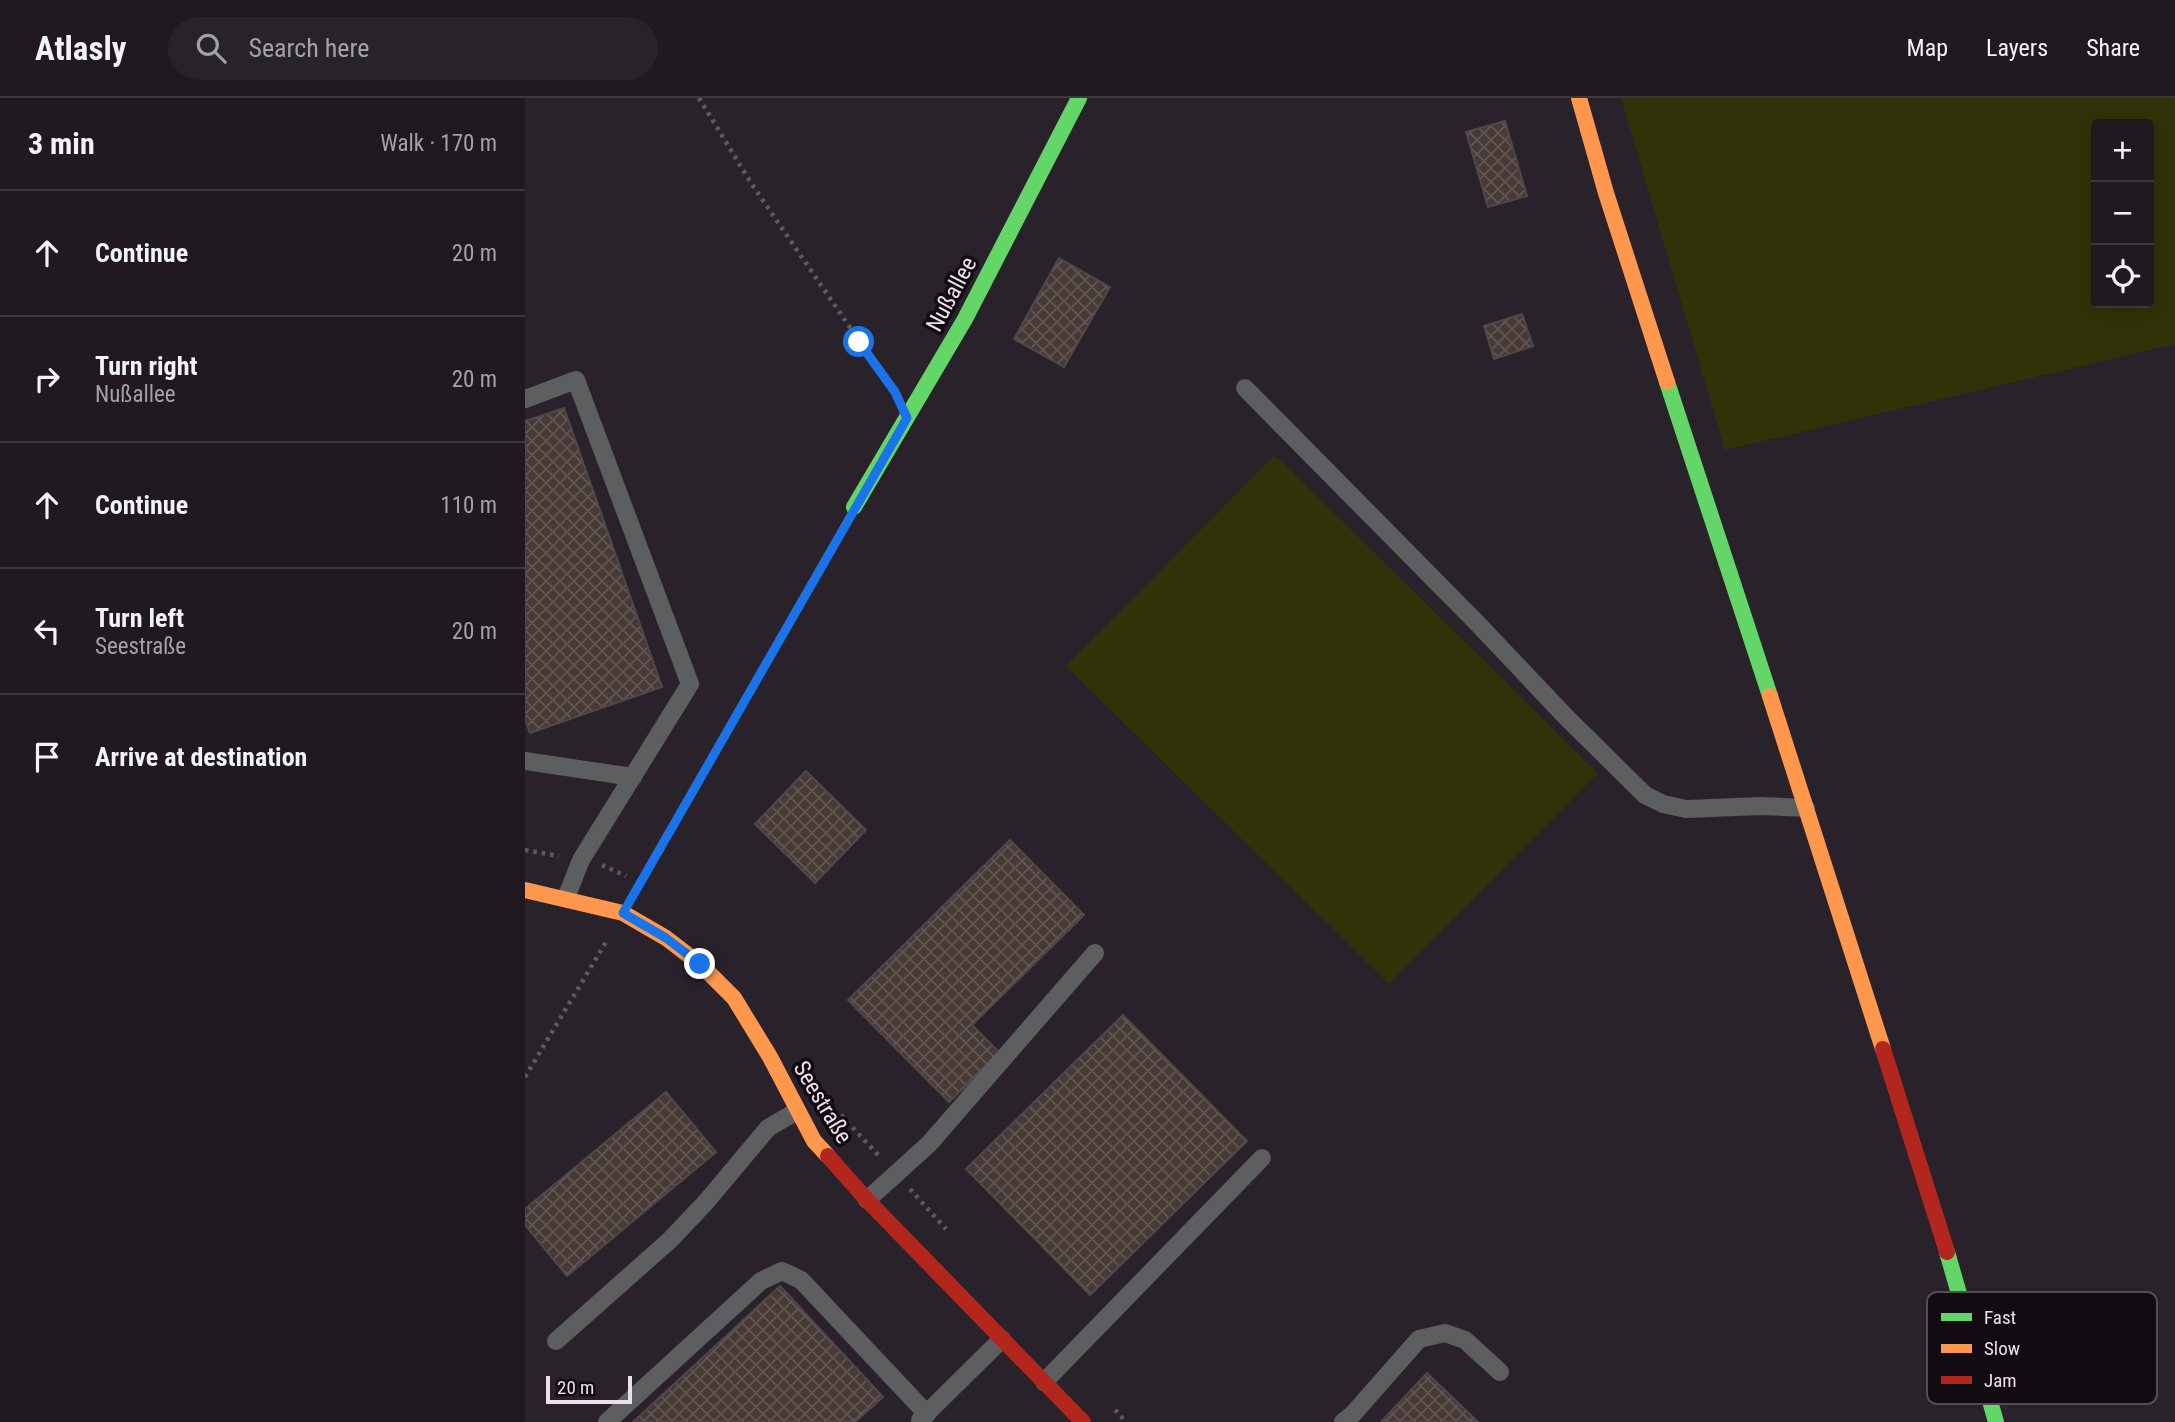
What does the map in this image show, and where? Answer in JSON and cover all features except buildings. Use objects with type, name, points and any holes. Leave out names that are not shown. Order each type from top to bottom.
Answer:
[{"type":"street","name":"Nußallee","points":[[854,507],[965,319],[1079,98]]},
{"type":"street","points":[[1579,98],[1606,193],[1806,808],[1959,1292]]},
{"type":"street","name":"Seestraße","points":[[525,890],[623,913],[666,938],[700,964],[734,998],[770,1057],[814,1141],[867,1200],[1083,1422]]},
{"type":"street","points":[[1991,1404],[1996,1422]]},
{"type":"lane","points":[[525,399],[576,380],[690,684],[581,860],[566,898]]},
{"type":"lane","points":[[1245,388],[1645,795],[1663,804],[1686,809],[1761,806],[1806,808]]},
{"type":"lane","points":[[525,761],[633,777]]},
{"type":"lane","points":[[867,1200],[929,1144],[1095,953]]},
{"type":"lane","points":[[556,1341],[670,1240],[768,1128],[797,1111]]},
{"type":"lane","points":[[1044,1382],[1262,1158]]},
{"type":"lane","points":[[607,1422],[761,1281],[782,1271],[801,1280],[922,1418],[1002,1339]]},
{"type":"lane","points":[[1343,1422],[1419,1339],[1445,1333],[1465,1340],[1500,1372]]},
{"type":"path","points":[[699,98],[751,183],[895,392],[907,418]]},
{"type":"path","points":[[525,1077],[641,884],[854,507]]},
{"type":"path","points":[[525,850],[599,864],[641,884]]},
{"type":"path","points":[[834,1104],[841,1115],[951,1234]]},
{"type":"path","points":[[1109,1404],[1126,1422]]},
{"type":"shaded area","points":[[1621,98],[2175,98],[2175,344],[1725,450]]},
{"type":"shaded area","points":[[1275,455],[1598,773],[1389,984],[1066,666]]},
{"type":"traffic: fast","points":[[854,507],[965,319],[1079,98]]},
{"type":"traffic: fast","points":[[1667,382],[1770,696]]},
{"type":"traffic: fast","points":[[1947,1252],[1959,1292]]},
{"type":"traffic: fast","points":[[1991,1404],[1996,1422]]},
{"type":"traffic: slow","points":[[1579,98],[1606,193],[1667,382]]},
{"type":"traffic: slow","points":[[1770,696],[1883,1049]]},
{"type":"traffic: slow","points":[[525,890],[623,913],[666,938],[700,964],[734,998],[770,1057],[814,1141],[828,1156]]},
{"type":"traffic: jam","points":[[1883,1049],[1947,1252]]},
{"type":"traffic: jam","points":[[828,1156],[867,1200],[1083,1422]]},
{"type":"route","points":[[700,964],[666,938],[623,913],[907,418],[895,392],[859,342]]}]
